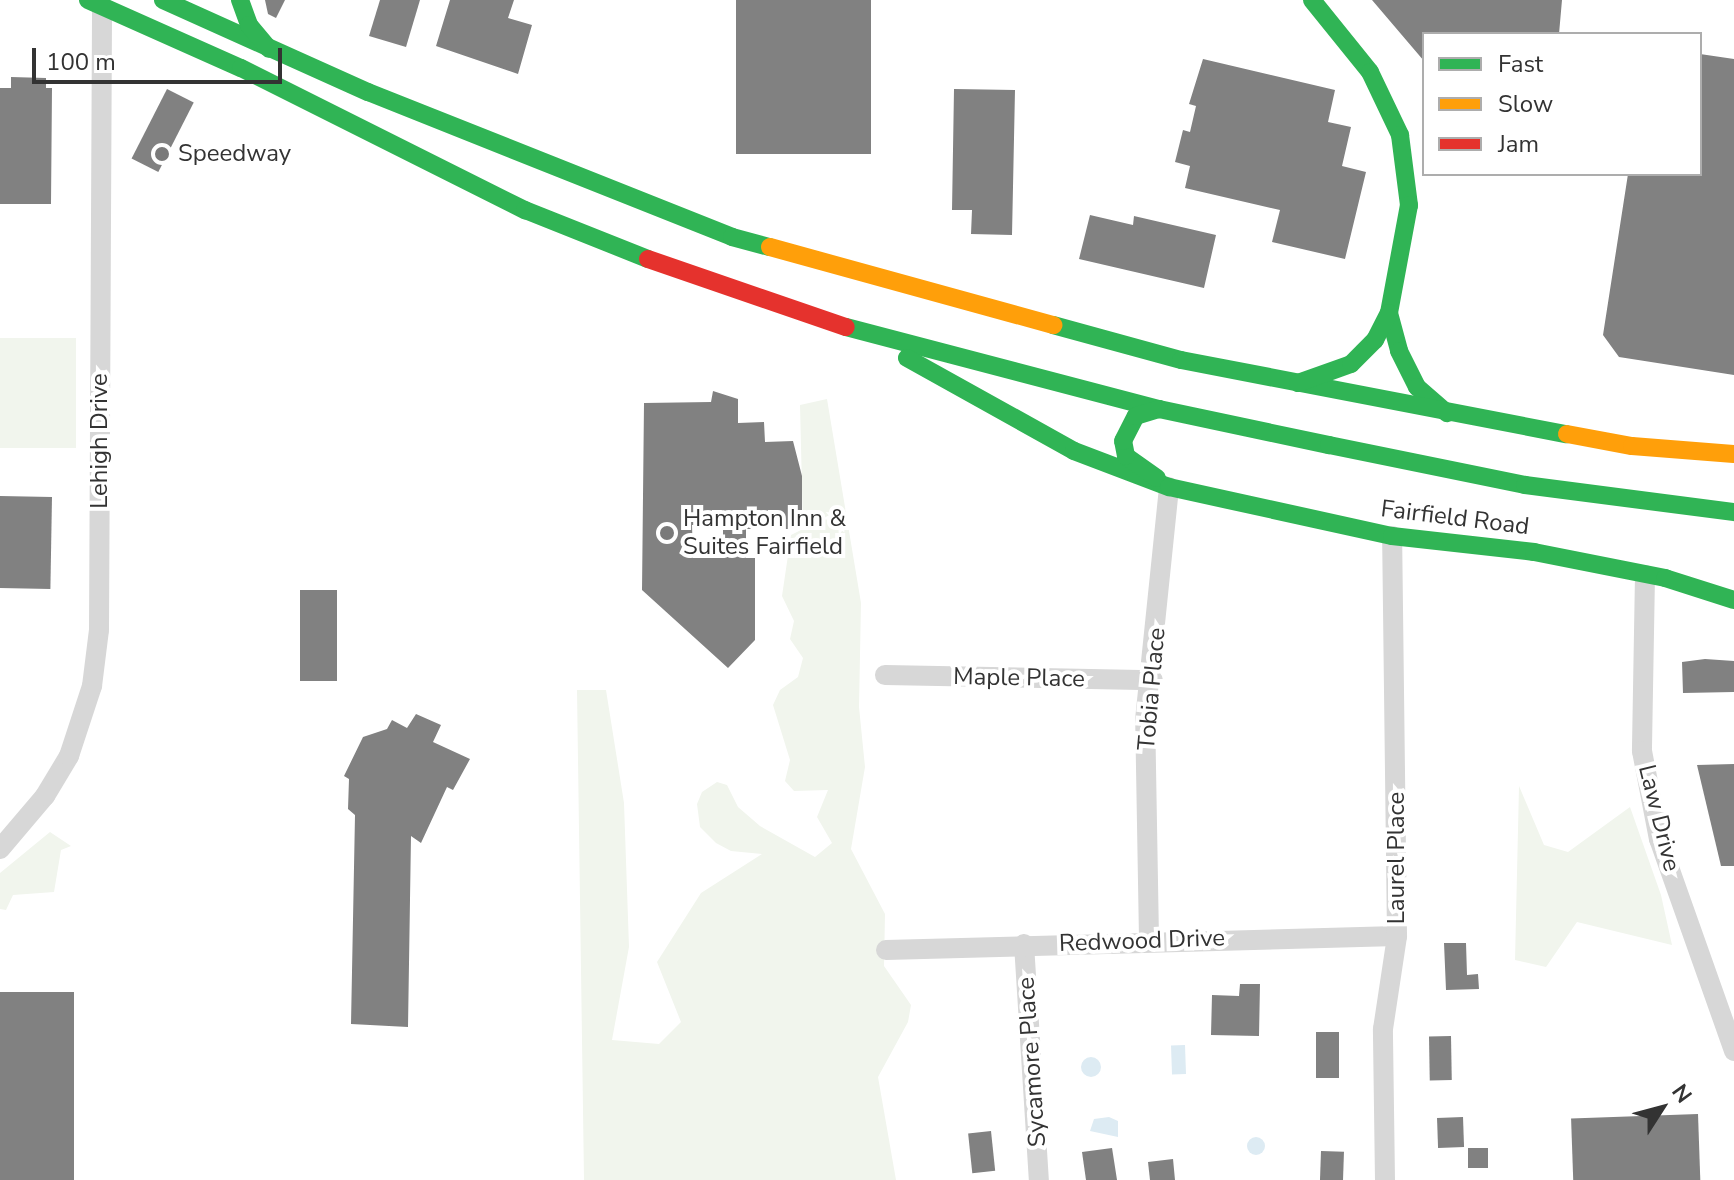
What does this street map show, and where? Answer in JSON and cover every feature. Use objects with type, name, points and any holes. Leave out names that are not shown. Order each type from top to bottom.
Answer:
[{"type":"main road","points":[[163,0],[271,51],[732,237],[1181,360],[1632,446],[1734,454]]},
{"type":"main road","points":[[240,0],[249,25],[271,51]]},
{"type":"main road","points":[[1298,383],[1351,364],[1375,340],[1389,313],[1409,205],[1400,135],[1370,72],[1312,0]]},
{"type":"main road","points":[[95,3],[241,68],[525,210],[716,286],[860,331],[1159,409],[1525,485],[1734,512]]},
{"type":"main road","points":[[1389,313],[1399,351],[1417,387],[1447,413]]},
{"type":"main road","name":"Fairfield Road","points":[[860,331],[1074,451],[1169,487],[1392,536],[1534,552],[1645,575],[1734,600]]},
{"type":"main road","points":[[1159,409],[1136,416],[1123,441],[1126,456],[1169,487]]},
{"type":"street","name":"Lehigh Drive","points":[[0,849],[45,796],[69,756],[92,686],[99,630],[95,3]]},
{"type":"street","name":"Tobia Place","points":[[1149,939],[1145,720],[1153,680],[1169,487]]},
{"type":"street","name":"Laurel Place","points":[[1385,1180],[1383,1029],[1397,936],[1392,536]]},
{"type":"street","name":"Law Drive","points":[[1645,575],[1642,751],[1659,839],[1734,1051]]},
{"type":"street","name":"Maple Place","points":[[885,675],[1153,680]]},
{"type":"street","name":"Redwood Drive","points":[[886,950],[1149,939],[1397,936]]},
{"type":"street","name":"Sycamore Place","points":[[1024,944],[1039,1180]]},
{"type":"shaded area","points":[[0,338],[76,338],[76,448],[0,448]]},
{"type":"shaded area","points":[[827,399],[861,603],[859,707],[865,767],[851,849],[885,914],[884,966],[911,1005],[908,1022],[878,1077],[896,1180],[584,1180],[577,690],[606,690],[624,803],[629,947],[612,1040],[659,1044],[681,1022],[657,962],[701,893],[762,854],[731,851],[716,843],[700,827],[697,804],[702,792],[717,782],[727,785],[738,807],[760,826],[815,857],[832,843],[817,817],[828,790],[794,791],[785,781],[790,760],[773,705],[780,690],[798,677],[803,658],[790,639],[794,621],[782,596],[791,535],[803,529],[800,405]]},
{"type":"shaded area","points":[[1519,786],[1544,845],[1568,852],[1630,807],[1661,895],[1672,945],[1577,922],[1546,967],[1515,960]]},
{"type":"shaded area","points":[[50,832],[71,846],[61,850],[54,892],[13,895],[6,910],[0,909],[0,873]]},
{"type":"shaded area","points":[[1171,1045],[1185,1045],[1186,1074],[1172,1074]]},
{"type":"shaded area","points":[[1091,1057],[1098,1060],[1101,1067],[1098,1074],[1091,1077],[1084,1074],[1081,1067],[1084,1060]]},
{"type":"shaded area","points":[[1109,1117],[1118,1121],[1118,1137],[1090,1131],[1094,1119]]},
{"type":"shaded area","points":[[1256,1137],[1265,1146],[1256,1155],[1247,1146]]},
{"type":"building","points":[[265,0],[285,0],[276,18],[268,14]]},
{"type":"building","points":[[380,0],[420,0],[406,47],[369,36]]},
{"type":"building","points":[[450,0],[514,0],[508,18],[532,25],[518,74],[436,46]]},
{"type":"building","points":[[736,0],[871,0],[871,154],[736,154]]},
{"type":"building","points":[[1372,0],[1562,0],[1559,32],[1422,32],[1422,59]]},
{"type":"building","points":[[1702,54],[1734,59],[1734,375],[1619,357],[1603,335],[1628,176],[1702,176]]},
{"type":"building","points":[[1203,59],[1335,90],[1328,122],[1351,127],[1342,166],[1366,172],[1345,259],[1272,242],[1280,210],[1185,188],[1190,166],[1175,162],[1183,130],[1190,132],[1196,106],[1189,104]]},
{"type":"building","points":[[11,77],[46,78],[46,88],[52,88],[51,204],[0,204],[0,88],[11,88]]},
{"type":"building","points":[[167,89],[194,103],[158,172],[132,158]]},
{"type":"building","points":[[954,89],[1015,90],[1012,235],[971,234],[972,210],[952,210]]},
{"type":"building","points":[[1090,215],[1133,225],[1134,216],[1216,235],[1204,288],[1079,259]]},
{"type":"building","name":"Hampton Inn & Suites Fairfield","points":[[713,391],[738,399],[738,423],[764,422],[765,442],[793,441],[802,476],[802,529],[746,529],[746,558],[755,558],[755,640],[728,668],[642,590],[644,403],[711,402]],"holes":[[[692,525],[723,525],[723,558],[693,558]]]},
{"type":"building","points":[[0,496],[52,497],[50,589],[0,588]]},
{"type":"building","points":[[300,590],[337,590],[337,681],[300,681]]},
{"type":"building","points":[[1705,659],[1734,661],[1734,692],[1683,693],[1682,662]]},
{"type":"building","points":[[416,714],[441,725],[433,742],[470,759],[453,790],[447,787],[421,843],[411,836],[408,1027],[351,1024],[355,815],[348,809],[349,779],[344,776],[363,737],[387,729],[392,720],[407,728]]},
{"type":"building","points":[[1734,764],[1734,866],[1721,866],[1697,765]]},
{"type":"building","points":[[1444,943],[1466,943],[1467,975],[1478,974],[1479,989],[1446,990]]},
{"type":"building","points":[[1240,984],[1260,984],[1259,1036],[1211,1035],[1212,995],[1239,996]]},
{"type":"building","points":[[0,992],[74,992],[74,1180],[0,1180]]},
{"type":"building","points":[[1316,1032],[1339,1032],[1339,1078],[1316,1078]]},
{"type":"building","points":[[1429,1036],[1451,1036],[1452,1080],[1430,1080]]},
{"type":"building","points":[[1698,1114],[1700,1180],[1573,1180],[1571,1118]]},
{"type":"building","points":[[1463,1117],[1464,1147],[1438,1148],[1437,1118]]},
{"type":"building","points":[[991,1131],[995,1171],[972,1173],[968,1133]]},
{"type":"building","points":[[1112,1148],[1117,1180],[1086,1180],[1082,1152]]},
{"type":"building","points":[[1468,1148],[1488,1148],[1488,1168],[1468,1168]]},
{"type":"building","points":[[1321,1151],[1344,1152],[1343,1180],[1320,1180]]},
{"type":"building","points":[[1173,1159],[1175,1180],[1150,1180],[1148,1162]]},
{"type":"traffic: fast","points":[[88,0],[241,68],[525,210],[648,259]]},
{"type":"traffic: fast","points":[[163,0],[368,92],[732,237],[770,247]]},
{"type":"traffic: fast","points":[[240,0],[249,25],[269,49]]},
{"type":"traffic: fast","points":[[1312,0],[1370,72],[1400,135],[1409,205],[1389,313]]},
{"type":"traffic: fast","points":[[1389,313],[1399,351],[1417,387],[1447,413]]},
{"type":"traffic: fast","points":[[1298,383],[1351,364],[1375,340],[1389,313]]},
{"type":"traffic: fast","points":[[1053,325],[1181,360],[1567,434]]},
{"type":"traffic: fast","points":[[846,327],[1159,409],[1329,445],[1525,485],[1734,512]]},
{"type":"traffic: fast","points":[[907,358],[1074,451],[1169,487]]},
{"type":"traffic: fast","points":[[1157,478],[1126,456],[1123,441],[1136,416],[1159,409]]},
{"type":"traffic: fast","points":[[1169,487],[1392,536],[1534,552],[1665,578],[1734,600]]},
{"type":"traffic: slow","points":[[770,247],[1053,325]]},
{"type":"traffic: slow","points":[[1567,434],[1632,446],[1734,454]]},
{"type":"traffic: jam","points":[[648,259],[846,327]]},
{"type":"place","name":"Speedway","points":[[162,154]]},
{"type":"place","name":"Hampton Inn & Suites Fairfield","points":[[667,533]]}]
